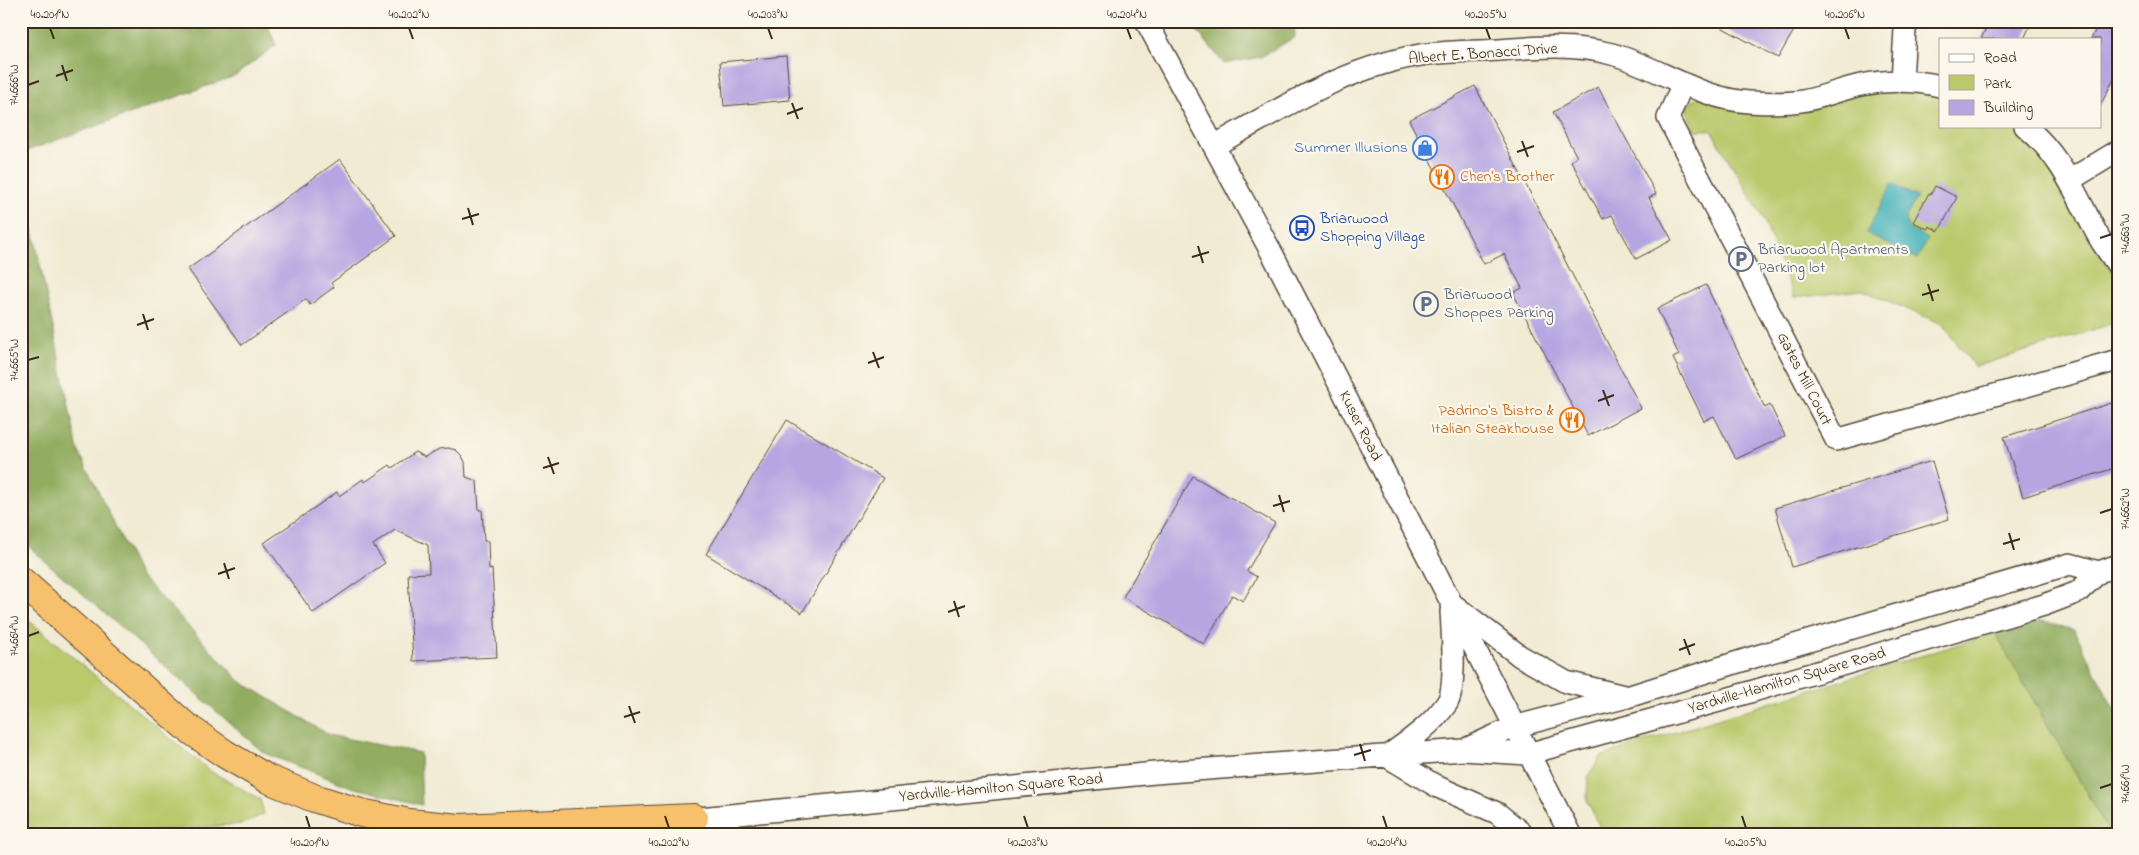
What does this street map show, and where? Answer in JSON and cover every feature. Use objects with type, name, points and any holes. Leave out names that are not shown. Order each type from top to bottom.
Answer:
[{"type":"highway","points":[[21,582],[185,726],[225,754],[268,778],[314,798],[370,815],[409,823],[458,828],[701,818]]},
{"type":"highway","points":[[653,834],[701,818]]},
{"type":"street","name":"Kuser Road","points":[[1146,21],[1274,257],[1527,754],[1570,834]]},
{"type":"street","points":[[1901,24],[1902,81]]},
{"type":"street","name":"Albert E. Bonacci Drive","points":[[1214,146],[1303,98],[1348,77],[1381,65],[1416,56],[1543,46],[1580,48],[1612,54],[1715,95],[1745,102],[1802,101],[1862,85],[1902,81],[1939,86]]},
{"type":"street","name":"Gates Mill Court","points":[[1683,83],[1668,118],[1836,440],[2118,360]]},
{"type":"street","points":[[2027,128],[2037,136],[2057,160],[2070,180],[2098,235],[2118,266]]},
{"type":"street","points":[[2070,180],[2118,152]]},
{"type":"street","name":"Yardville-Hamilton Square Road","points":[[1463,750],[1514,727],[1627,697],[1764,654],[2070,564],[2108,568]]},
{"type":"street","name":"Yardville-Hamilton Square Road","points":[[540,834],[1155,773],[1463,750],[1527,754],[1723,700],[2044,605],[2078,592],[2108,568]]},
{"type":"street","points":[[1450,603],[1520,656],[1566,682],[1627,697]]},
{"type":"street","points":[[1450,603],[1454,666],[1448,702],[1419,734],[1386,756],[1438,788],[1497,813],[1523,834]]},
{"type":"green space","points":[[21,21],[266,21],[276,45],[235,76],[21,153]]},
{"type":"green space","points":[[1185,21],[1294,21],[1295,37],[1261,57],[1224,64],[1199,33]]},
{"type":"green space","points":[[1939,91],[1939,128],[2019,128],[2055,166],[2091,240],[2118,282],[2118,322],[1975,367],[1942,324],[1862,290],[1794,298],[1763,218],[1711,130],[1694,130],[1686,107],[1698,97]]},
{"type":"green space","points":[[21,201],[28,205],[78,450],[139,574],[240,681],[329,735],[420,753],[422,805],[351,787],[264,753],[21,540]]},
{"type":"green space","points":[[21,614],[210,771],[260,799],[264,814],[242,824],[117,834],[21,834]]},
{"type":"green space","points":[[2042,621],[2074,630],[2118,717],[2118,834],[2110,834],[1995,633]]},
{"type":"green space","points":[[1995,633],[2110,834],[1603,834],[1587,800],[1588,777],[1601,757],[1621,749]]},
{"type":"water","points":[[1892,184],[1917,197],[1905,219],[1909,229],[1928,239],[1917,259],[1866,233]]},
{"type":"building","points":[[1710,21],[1786,21],[1796,27],[1778,58]]},
{"type":"building","points":[[1989,21],[2032,21],[2024,38],[1981,38]]},
{"type":"building","points":[[2100,21],[2118,21],[2118,71],[2102,102],[2102,38],[2092,38]]},
{"type":"building","points":[[786,56],[790,100],[724,106],[720,62]]},
{"type":"building","points":[[1475,86],[1641,408],[1588,436],[1513,293],[1522,288],[1504,254],[1484,264],[1409,120]]},
{"type":"building","points":[[1598,87],[1656,194],[1649,198],[1672,240],[1636,259],[1612,215],[1603,219],[1571,161],[1577,157],[1553,112]]},
{"type":"building","points":[[340,159],[396,236],[331,283],[334,287],[310,305],[306,299],[242,345],[188,269]]},
{"type":"building","points":[[1935,186],[1957,197],[1939,231],[1929,226],[1928,229],[1913,222]]},
{"type":"building","points":[[1706,285],[1765,408],[1770,405],[1785,436],[1736,459],[1714,416],[1704,421],[1673,358],[1679,355],[1657,309]]},
{"type":"building","points":[[2118,401],[2118,467],[2023,497],[2004,437]]},
{"type":"building","points":[[787,420],[883,478],[802,613],[706,554]]},
{"type":"building","points":[[448,448],[456,450],[462,456],[465,462],[466,477],[477,481],[479,510],[482,510],[484,541],[488,541],[489,570],[492,569],[497,657],[413,661],[408,574],[429,573],[428,545],[395,530],[373,545],[385,563],[313,613],[264,543],[337,492],[339,496],[363,479],[365,482],[390,465],[392,468],[415,452],[425,457],[439,449]]},
{"type":"building","points":[[1932,461],[1949,519],[1792,567],[1775,508]]},
{"type":"building","points":[[1193,476],[1275,523],[1247,571],[1257,577],[1243,601],[1232,595],[1204,644],[1123,597]]},
{"type":"place","name":"Summer Illusions","points":[[1425,148]]},
{"type":"place","name":"Chen's Brother","points":[[1442,177]]},
{"type":"place","name":"Briarwood Shopping Village","points":[[1302,228]]},
{"type":"place","name":"Briarwood Apartments Parking lot","points":[[1741,259]]},
{"type":"place","name":"Briarwood Shoppes Parking","points":[[1426,304]]},
{"type":"place","name":"Padrino's Bistro & Italian Steakhouse","points":[[1572,420]]}]
